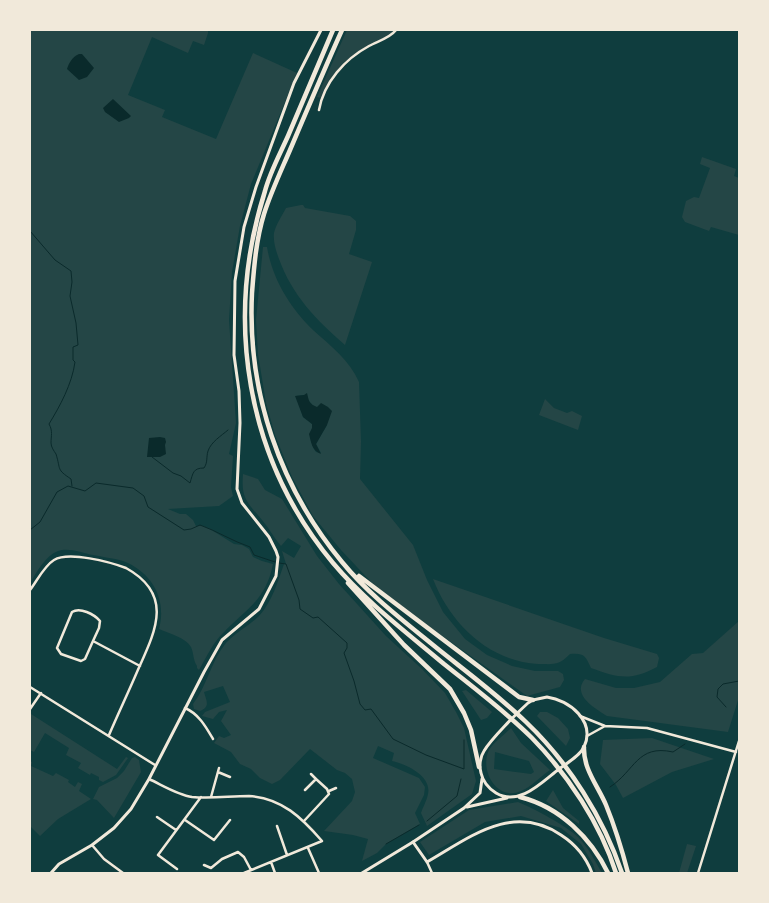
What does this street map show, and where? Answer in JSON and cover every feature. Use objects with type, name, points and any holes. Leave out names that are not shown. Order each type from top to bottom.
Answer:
[{"type":"highway","points":[[333,30],[265,188],[257,218],[247,276],[244,330],[254,405],[267,449],[293,506],[315,540],[352,588],[404,644],[450,689],[464,713],[471,730],[479,767]]},
{"type":"highway","points":[[342,30],[264,215],[256,251],[251,330],[257,381],[273,444],[285,473],[306,512],[342,563],[378,599],[509,706],[557,756],[575,779],[606,834],[622,873]]},
{"type":"highway","points":[[342,563],[519,697],[534,700]]},
{"type":"highway","points":[[336,566],[395,624],[504,712],[552,760],[589,814],[616,873]]},
{"type":"highway","points":[[584,747],[585,763],[606,804],[616,830],[628,873]]},
{"type":"highway","points":[[520,796],[549,810],[575,827],[600,856],[608,873]]},
{"type":"main road","points":[[50,873],[59,864],[92,846],[114,828],[130,809],[149,779],[222,640],[259,609],[276,576],[278,557],[269,537],[242,503],[237,489],[240,423],[239,391],[234,355],[235,282],[244,228],[256,186],[294,83],[320,30]]},
{"type":"main road","points":[[464,808],[520,796],[576,757],[584,747],[587,736],[586,730],[580,716],[571,706],[563,701],[547,697],[534,700],[521,709],[487,746],[483,753],[479,767],[486,785],[500,796],[510,798]]},
{"type":"main road","points":[[362,873],[464,808],[480,793],[482,778]]},
{"type":"main road","points":[[413,842],[427,862],[483,829],[510,822],[526,822],[552,829],[567,839],[586,859],[592,873]]},
{"type":"street","points":[[319,110],[321,98],[336,72],[366,47],[393,34],[396,30]]},
{"type":"street","points":[[30,590],[49,564],[55,559],[67,555],[117,565],[134,572],[149,586],[154,598],[157,614],[154,636],[109,736]]},
{"type":"street","points":[[77,609],[97,617],[100,621],[93,641],[85,659],[80,662],[61,654],[57,648],[72,612],[77,609]]},
{"type":"street","points":[[93,641],[140,666]]},
{"type":"street","points":[[30,687],[155,765]]},
{"type":"street","points":[[30,709],[41,693]]},
{"type":"street","points":[[185,708],[198,715],[213,739]]},
{"type":"street","points":[[580,716],[605,726],[647,728],[736,752]]},
{"type":"street","points":[[587,736],[605,726]]},
{"type":"street","points":[[698,873],[739,741]]},
{"type":"street","points":[[211,798],[219,768]]},
{"type":"street","points":[[218,772],[230,777]]},
{"type":"street","points":[[311,774],[329,791]]},
{"type":"street","points":[[149,779],[189,796],[258,798],[281,804],[304,821],[322,841],[244,873]]},
{"type":"street","points":[[305,790],[316,779]]},
{"type":"street","points":[[329,791],[336,788]]},
{"type":"street","points":[[304,821],[328,796],[329,791]]},
{"type":"street","points":[[177,869],[158,855],[174,836],[176,830],[201,797]]},
{"type":"street","points":[[157,817],[176,830]]},
{"type":"street","points":[[185,820],[214,840],[230,820]]},
{"type":"street","points":[[276,826],[287,855]]},
{"type":"street","points":[[92,846],[104,859],[123,873]]},
{"type":"street","points":[[308,848],[319,873]]},
{"type":"street","points":[[204,865],[212,868],[222,859],[238,852],[244,857],[251,870]]},
{"type":"street","points":[[271,862],[275,873]]},
{"type":"street","points":[[427,862],[432,873]]},
{"type":"shaded area","points":[[30,30],[208,30],[204,45],[193,41],[188,53],[152,37],[128,95],[165,110],[162,117],[216,139],[253,53],[297,73],[251,184],[240,226],[232,272],[229,320],[236,423],[229,454],[233,456],[231,487],[233,496],[219,506],[168,509],[180,514],[186,514],[193,520],[196,526],[210,529],[234,544],[242,545],[249,549],[253,557],[273,564],[270,576],[261,595],[217,640],[199,670],[191,647],[181,638],[159,629],[161,607],[159,597],[149,579],[133,566],[115,559],[62,550],[53,553],[45,560],[30,583]]},
{"type":"shaded area","points":[[347,30],[396,30],[393,34],[366,47],[336,72],[321,98],[317,97]]},
{"type":"shaded area","points":[[82,54],[94,68],[87,77],[79,80],[67,69],[71,60]]},
{"type":"shaded area","points":[[113,99],[131,116],[129,118],[119,122],[105,112],[103,108]]},
{"type":"shaded area","points":[[702,157],[736,169],[734,176],[739,178],[739,235],[711,227],[709,231],[685,222],[682,217],[686,201],[694,197],[699,198],[710,168],[700,164]]},
{"type":"shaded area","points":[[303,205],[305,208],[350,216],[356,221],[356,230],[349,254],[372,262],[345,345],[324,326],[298,295],[284,272],[274,243],[275,230],[286,208]]},
{"type":"shaded area","points":[[263,247],[267,247],[269,259],[283,292],[313,330],[345,360],[359,382],[360,479],[413,545],[427,580],[443,612],[465,639],[487,655],[512,666],[535,671],[558,671],[563,674],[564,680],[560,687],[527,696],[413,615],[373,584],[341,550],[313,516],[292,477],[275,435],[266,403],[258,354],[256,320]],"holes":[[[304,395],[327,420],[327,425],[316,444],[321,453],[316,452],[314,448],[312,424],[303,417],[296,396]]]},
{"type":"shaded area","points":[[307,393],[312,405],[317,407],[321,403],[332,411],[327,425],[316,444],[321,454],[312,446],[309,434],[312,424],[303,417],[295,396]]},
{"type":"shaded area","points":[[545,399],[554,408],[567,413],[572,411],[582,416],[578,430],[539,415]]},
{"type":"shaded area","points":[[149,438],[165,438],[166,454],[160,457],[147,457]]},
{"type":"shaded area","points":[[243,474],[258,479],[265,490],[282,499],[317,556],[339,584],[386,636],[445,693],[464,728],[476,781],[472,794],[427,826],[421,813],[428,794],[426,782],[422,776],[411,768],[392,761],[394,753],[378,746],[373,758],[419,778],[425,787],[424,795],[415,813],[420,824],[362,861],[368,839],[324,831],[352,801],[355,792],[352,779],[310,749],[280,780],[272,784],[260,778],[251,769],[240,764],[231,752],[214,743],[219,736],[224,738],[231,735],[221,721],[227,710],[219,712],[213,719],[202,716],[205,712],[230,702],[223,686],[204,692],[207,703],[206,707],[200,711],[194,709],[193,704],[221,650],[230,639],[259,616],[268,604],[284,564],[286,564],[282,551],[294,558],[301,546],[288,538],[281,546],[278,543],[265,523],[246,500],[243,489]]},
{"type":"shaded area","points":[[433,579],[604,638],[657,654],[659,658],[657,667],[632,676],[617,676],[591,668],[584,656],[578,654],[570,654],[556,664],[538,664],[503,656],[473,637],[461,624],[440,595]]},
{"type":"shaded area","points":[[739,621],[739,697],[728,732],[607,716],[583,696],[581,685],[585,679],[616,688],[634,688],[660,682],[692,654],[703,653]]},
{"type":"shaded area","points":[[466,690],[492,712],[487,718],[481,720],[462,691]]},
{"type":"shaded area","points":[[540,712],[547,712],[558,718],[568,729],[570,738],[566,746],[537,716]]},
{"type":"shaded area","points":[[31,714],[117,769],[126,757],[128,758],[116,775],[103,782],[99,780],[99,777],[91,773],[90,775],[78,768],[81,763],[66,755],[69,748],[45,733],[34,752],[30,750]]},
{"type":"shaded area","points":[[511,728],[521,743],[550,770],[525,789],[512,793],[504,792],[492,782],[486,766],[489,750]],"holes":[[[495,752],[529,761],[534,772],[531,774],[494,769]]]},
{"type":"shaded area","points":[[652,738],[714,759],[672,772],[623,798],[600,764],[603,740]]},
{"type":"shaded area","points":[[135,757],[139,760],[141,772],[114,818],[97,800],[93,799],[99,787],[117,778],[132,758]]},
{"type":"shaded area","points":[[30,761],[32,762],[31,766],[53,776],[56,773],[69,780],[68,782],[75,787],[78,782],[82,784],[79,791],[91,799],[58,819],[40,836],[30,826]]},
{"type":"shaded area","points":[[553,790],[563,808],[579,821],[579,824],[546,801]]},
{"type":"shaded area","points":[[518,802],[566,827],[578,837],[602,873],[596,873],[581,844],[561,828],[521,816],[485,822],[429,855],[420,842],[469,810]]},
{"type":"shaded area","points":[[687,844],[696,846],[687,873],[679,873]]},
{"type":"waterway","points":[[30,231],[55,260],[71,271],[70,296],[76,323],[78,345],[73,347],[73,360],[75,362],[68,387],[49,424],[51,444],[60,469],[71,479],[72,486]]},
{"type":"waterway","points":[[152,457],[190,483],[194,472],[204,468],[211,445],[228,430]]},
{"type":"waterway","points":[[30,530],[40,522],[57,492],[68,486],[85,491],[96,483],[133,488],[144,496],[148,507],[184,530],[200,525],[250,547],[254,555],[275,562]]},
{"type":"waterway","points":[[279,563],[286,564],[299,600],[300,609],[313,618],[318,617],[347,643],[344,653],[360,704],[365,710],[371,709],[393,739],[426,755],[464,769],[464,740]]},
{"type":"waterway","points":[[726,707],[717,697],[718,689],[723,684],[739,681]]},
{"type":"waterway","points":[[610,787],[644,755],[651,752],[673,752],[685,744]]},
{"type":"waterway","points":[[427,821],[457,796],[461,779]]},
{"type":"waterway","points":[[386,844],[419,825]]}]
